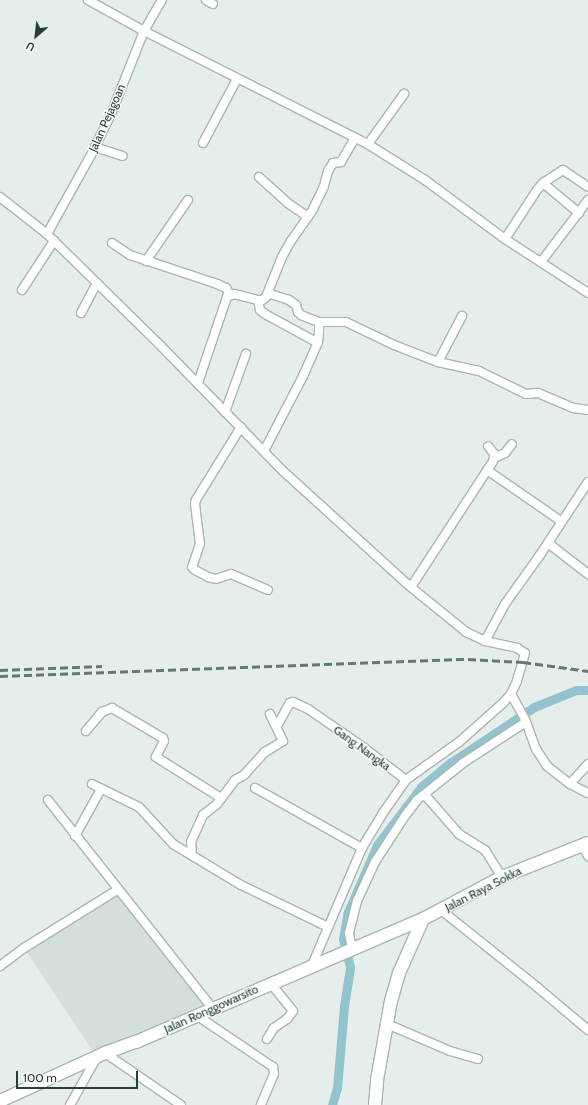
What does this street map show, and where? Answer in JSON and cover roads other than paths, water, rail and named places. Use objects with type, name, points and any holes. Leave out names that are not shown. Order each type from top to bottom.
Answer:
[{"type":"main road","name":"Jalan Raya Sokka","points":[[423,918],[441,910],[502,876],[585,844]]},
{"type":"main road","name":"Jalan Ronggowarsito","points":[[0,1102],[101,1055],[423,918]]},
{"type":"main road","points":[[375,1105],[377,1080],[387,1024],[399,973],[423,918]]},
{"type":"main road","points":[[404,925],[413,941]]},
{"type":"street","points":[[88,0],[144,31],[368,144],[425,180],[505,239],[588,292]]},
{"type":"street","name":"Jalan Pejagoan","points":[[47,234],[111,114],[144,31],[162,0]]},
{"type":"street","points":[[203,143],[238,79]]},
{"type":"street","points":[[368,144],[404,94]]},
{"type":"street","points":[[230,295],[250,296],[258,300],[262,300],[266,297],[282,257],[319,197],[331,165],[341,162],[355,138]]},
{"type":"street","points":[[95,146],[123,156]]},
{"type":"street","points":[[505,239],[537,190],[563,170],[588,187]]},
{"type":"street","points":[[259,177],[289,204],[308,217]]},
{"type":"street","points":[[543,184],[579,213]]},
{"type":"street","points":[[0,197],[47,234],[198,383],[264,451],[411,587],[464,631],[485,641],[517,648],[525,653],[517,681],[503,703],[459,742],[406,780],[383,813],[362,848],[312,965]]},
{"type":"street","points":[[146,261],[188,200]]},
{"type":"street","points":[[541,262],[588,200]]},
{"type":"street","points":[[22,290],[54,241]]},
{"type":"street","points":[[112,243],[130,255],[206,279],[226,288],[230,295]]},
{"type":"street","points":[[81,313],[97,283]]},
{"type":"street","points":[[268,293],[289,300],[296,305],[298,312],[301,315],[319,322],[346,322],[394,345],[438,362],[479,371],[526,394],[538,393],[574,408],[588,410]]},
{"type":"street","points":[[198,383],[224,304],[230,295]]},
{"type":"street","points":[[258,300],[260,310],[265,314],[318,343]]},
{"type":"street","points":[[438,362],[462,316]]},
{"type":"street","points":[[264,451],[318,343],[319,322]]},
{"type":"street","points":[[225,412],[246,354]]},
{"type":"street","points":[[241,428],[196,500],[195,504],[200,544],[192,567],[208,577],[216,579],[231,574],[268,590]]},
{"type":"street","points":[[411,587],[494,458],[505,453],[512,444]]},
{"type":"street","points":[[488,446],[494,453],[494,458]]},
{"type":"street","points":[[487,470],[562,522]]},
{"type":"street","points":[[485,641],[505,604],[548,543],[588,482]]},
{"type":"street","points":[[548,543],[588,574]]},
{"type":"street","points":[[510,694],[519,706],[526,720],[536,750],[544,761],[570,784],[588,793]]},
{"type":"street","name":"Gang Nangka","points":[[277,726],[292,701],[308,709],[363,747],[406,780]]},
{"type":"street","points":[[86,730],[102,712],[112,708],[163,738],[164,741],[156,757],[221,798]]},
{"type":"street","points":[[192,856],[191,842],[203,815],[215,807],[235,780],[244,775],[265,752],[282,742],[277,726],[270,714]]},
{"type":"street","points":[[347,951],[350,923],[357,901],[375,862],[404,816],[417,800],[463,763],[526,720]]},
{"type":"street","points":[[570,784],[588,764]]},
{"type":"street","points":[[92,784],[139,807],[169,841],[192,856],[249,890],[328,927]]},
{"type":"street","points":[[75,836],[101,788]]},
{"type":"street","points":[[255,788],[362,848]]},
{"type":"street","points":[[424,795],[459,834],[485,850],[502,876]]},
{"type":"street","points":[[48,800],[117,890],[212,1008]]},
{"type":"street","points":[[585,844],[588,856]]},
{"type":"street","points":[[0,966],[24,948],[117,890]]},
{"type":"street","points":[[441,910],[588,1030]]},
{"type":"street","points":[[267,1039],[274,1028],[287,1019],[293,1011],[270,983]]},
{"type":"street","points":[[196,1015],[273,1067],[274,1074],[262,1105]]},
{"type":"street","points":[[387,1024],[450,1051],[478,1059]]},
{"type":"street","points":[[70,1105],[101,1055],[181,1105]]},
{"type":"waterway","points":[[332,1105],[337,1088],[344,1006],[350,967],[343,939],[348,912],[377,845],[421,787],[450,763],[534,707],[576,690],[588,690]]},
{"type":"railway","points":[[0,676],[468,659],[523,662],[588,671]]},
{"type":"railway","points":[[0,670],[102,666]]}]
